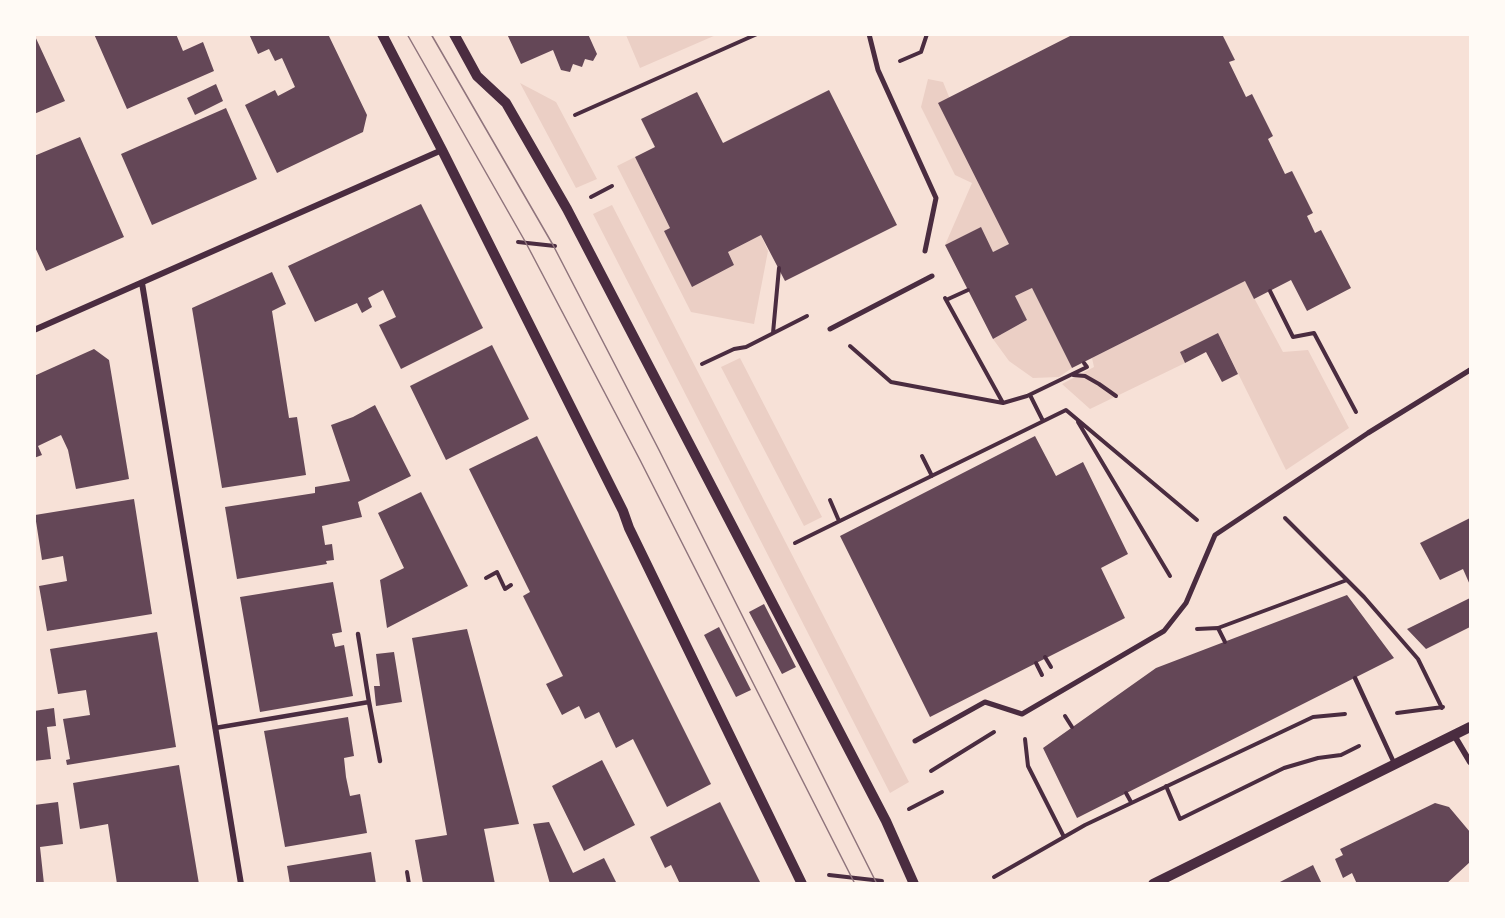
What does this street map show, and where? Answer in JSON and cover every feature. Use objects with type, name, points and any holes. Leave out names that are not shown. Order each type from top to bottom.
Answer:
[{"type":"street","points":[[382,34],[622,511],[802,884]]},
{"type":"street","points":[[454,34],[477,76],[506,103],[567,209],[886,821],[914,884]]},
{"type":"street","points":[[869,34],[878,70],[936,198],[925,251]]},
{"type":"street","points":[[34,330],[442,150]]},
{"type":"street","points":[[830,329],[932,276]]},
{"type":"street","points":[[142,283],[241,884]]},
{"type":"street","points":[[915,741],[985,702],[1022,714],[1164,631],[1186,603],[1215,535],[1470,370]]},
{"type":"street","points":[[1153,884],[1470,727]]},
{"type":"street","points":[[1454,735],[1470,762]]},
{"type":"lane","points":[[358,634],[380,761]]},
{"type":"lane","points":[[1355,678],[1395,765]]},
{"type":"lane","points":[[215,728],[369,702]]},
{"type":"path","points":[[575,115],[757,34]]},
{"type":"path","points":[[921,52],[927,34]]},
{"type":"path","points":[[508,241],[563,247]]},
{"type":"path","points":[[773,333],[779,268]]},
{"type":"path","points":[[932,276],[1003,403]]},
{"type":"path","points":[[946,300],[968,290]]},
{"type":"path","points":[[1270,291],[1293,337],[1314,333],[1368,434]]},
{"type":"path","points":[[702,364],[746,347],[813,314],[891,382],[1003,403],[1030,395],[1072,375],[1087,367],[1084,363]]},
{"type":"path","points":[[1072,375],[1085,376],[1116,396]]},
{"type":"path","points":[[1030,395],[1043,421]]},
{"type":"path","points":[[795,543],[1066,410],[1215,535]]},
{"type":"path","points":[[1076,419],[1186,603]]},
{"type":"path","points":[[922,456],[932,476]]},
{"type":"path","points":[[830,500],[839,521]]},
{"type":"path","points":[[1268,500],[1347,580],[1418,659],[1442,708]]},
{"type":"path","points":[[486,578],[497,572],[505,589],[511,585]]},
{"type":"path","points":[[1218,628],[1347,580]]},
{"type":"path","points":[[994,877],[1131,802],[1313,717],[1355,713],[1372,716],[1442,708],[1451,704]]},
{"type":"path","points":[[931,771],[987,737]]},
{"type":"path","points":[[1166,786],[1180,819],[1284,768],[1318,758],[1341,755]]},
{"type":"path","points":[[1028,766],[1064,837]]},
{"type":"path","points":[[1126,793],[1131,802]]},
{"type":"path","points":[[407,872],[408,884]]},
{"type":"path","points":[[829,876],[885,881]]},
{"type":"shaded area","points":[[626,35],[716,35],[640,68]]},
{"type":"shaded area","points":[[928,79],[943,82],[1009,244],[993,252],[980,228],[945,245],[972,183],[955,175],[921,107]]},
{"type":"shaded area","points":[[520,83],[556,102],[597,179],[576,188]]},
{"type":"shaded area","points":[[635,157],[670,228],[665,231],[692,286],[734,265],[728,252],[761,235],[768,251],[754,324],[691,312],[617,166]]},
{"type":"shaded area","points":[[612,205],[909,782],[890,793],[593,214]]},
{"type":"shaded area","points":[[1245,281],[1283,352],[1308,350],[1349,428],[1286,470],[1223,343],[1180,352],[1185,363],[1090,409],[1062,384],[1094,367],[1092,358]]},
{"type":"shaded area","points":[[1032,288],[1072,368],[1059,377],[1033,378],[1009,361],[993,339],[1027,320],[1015,296]]},
{"type":"shaded area","points":[[740,358],[822,517],[804,526],[721,367]]},
{"type":"building","points":[[34,34],[65,101],[34,114]]},
{"type":"building","points":[[94,34],[176,34],[183,51],[203,42],[214,71],[127,109]]},
{"type":"building","points":[[249,34],[328,34],[367,115],[363,132],[277,173],[245,105],[275,90],[278,96],[295,87],[282,58],[275,61],[269,49],[258,54]]},
{"type":"building","points":[[507,34],[588,34],[597,54],[593,61],[585,59],[582,67],[573,64],[570,72],[561,70],[553,50],[521,64]]},
{"type":"building","points":[[1074,34],[1222,34],[1235,60],[1229,62],[1246,97],[1252,94],[1273,136],[1268,139],[1285,174],[1292,171],[1313,213],[1307,216],[1315,233],[1321,230],[1351,288],[1307,311],[1291,280],[1254,299],[1245,281],[1072,368],[1032,288],[1015,296],[1027,320],[993,339],[945,245],[981,227],[993,252],[1009,244],[938,103]]},
{"type":"building","points":[[216,84],[223,101],[195,115],[187,98]]},
{"type":"building","points":[[829,90],[897,225],[785,281],[761,235],[728,252],[734,265],[692,287],[664,231],[670,228],[635,157],[655,147],[641,119],[697,92],[723,143]]},
{"type":"building","points":[[226,108],[257,179],[152,225],[121,154]]},
{"type":"building","points":[[80,137],[124,237],[46,271],[34,245],[34,156]]},
{"type":"building","points":[[421,204],[483,328],[401,369],[379,325],[396,317],[383,290],[368,298],[372,307],[362,313],[357,303],[315,322],[288,266]]},
{"type":"building","points":[[272,272],[286,304],[272,311],[289,418],[297,417],[306,475],[222,488],[192,308]]},
{"type":"building","points":[[1218,333],[1238,374],[1222,382],[1206,352],[1185,363],[1180,352]]},
{"type":"building","points":[[492,345],[529,419],[446,460],[410,386]]},
{"type":"building","points":[[94,349],[109,360],[129,479],[76,489],[68,450],[61,435],[38,446],[42,455],[34,458],[34,376]]},
{"type":"building","points":[[375,405],[411,476],[358,502],[362,517],[322,526],[325,545],[332,544],[334,560],[326,561],[327,564],[237,579],[225,507],[315,493],[315,487],[350,481],[331,425],[353,417]]},
{"type":"building","points":[[537,436],[711,784],[667,807],[633,739],[616,748],[599,712],[585,719],[579,706],[562,715],[546,684],[563,676],[523,596],[530,592],[469,469]]},
{"type":"building","points":[[1035,436],[1056,476],[1083,462],[1128,554],[1101,568],[1125,618],[930,717],[840,536]]},
{"type":"building","points":[[421,492],[468,586],[387,628],[380,580],[404,568],[378,513]]},
{"type":"building","points":[[134,499],[152,614],[47,631],[39,586],[67,581],[63,556],[42,560],[35,515]]},
{"type":"building","points":[[1470,518],[1470,585],[1463,569],[1440,580],[1420,543]]},
{"type":"building","points":[[333,582],[342,632],[332,634],[335,647],[344,645],[353,696],[260,712],[240,597]]},
{"type":"building","points":[[1347,595],[1394,658],[1077,818],[1043,748],[1156,668]]},
{"type":"building","points":[[1470,598],[1470,627],[1426,649],[1407,629]]},
{"type":"building","points":[[764,604],[796,667],[782,674],[749,612]]},
{"type":"building","points":[[719,627],[751,690],[736,697],[704,635]]},
{"type":"building","points":[[467,629],[519,824],[484,829],[495,884],[423,884],[415,840],[447,835],[412,638]]},
{"type":"building","points":[[157,632],[176,747],[67,765],[66,760],[70,759],[63,719],[90,715],[86,690],[58,694],[50,649]]},
{"type":"building","points":[[394,652],[402,702],[376,706],[374,686],[380,686],[376,654]]},
{"type":"building","points":[[54,708],[56,726],[47,727],[51,759],[34,761],[34,711]]},
{"type":"building","points":[[348,717],[354,756],[344,758],[346,777],[350,796],[360,794],[367,833],[285,847],[264,731]]},
{"type":"building","points":[[602,760],[635,825],[584,851],[552,786]]},
{"type":"building","points":[[179,765],[199,884],[117,884],[108,824],[80,829],[73,783]]},
{"type":"building","points":[[58,802],[63,844],[40,847],[44,884],[34,884],[34,805]]},
{"type":"building","points":[[720,802],[761,884],[680,884],[671,865],[665,868],[650,837]]},
{"type":"building","points":[[1435,803],[1449,807],[1470,832],[1470,862],[1446,884],[1357,884],[1352,873],[1343,878],[1335,859],[1343,855],[1340,849]]},
{"type":"building","points":[[549,822],[573,873],[604,858],[617,884],[550,884],[533,824]]},
{"type":"building","points":[[371,852],[376,884],[290,884],[287,866]]},
{"type":"building","points":[[1313,865],[1322,884],[1276,884]]},
{"type":"tram line","points":[[407,34],[526,243],[640,460],[855,884]]},
{"type":"tram line","points":[[431,34],[553,245],[659,450],[877,884]]}]
